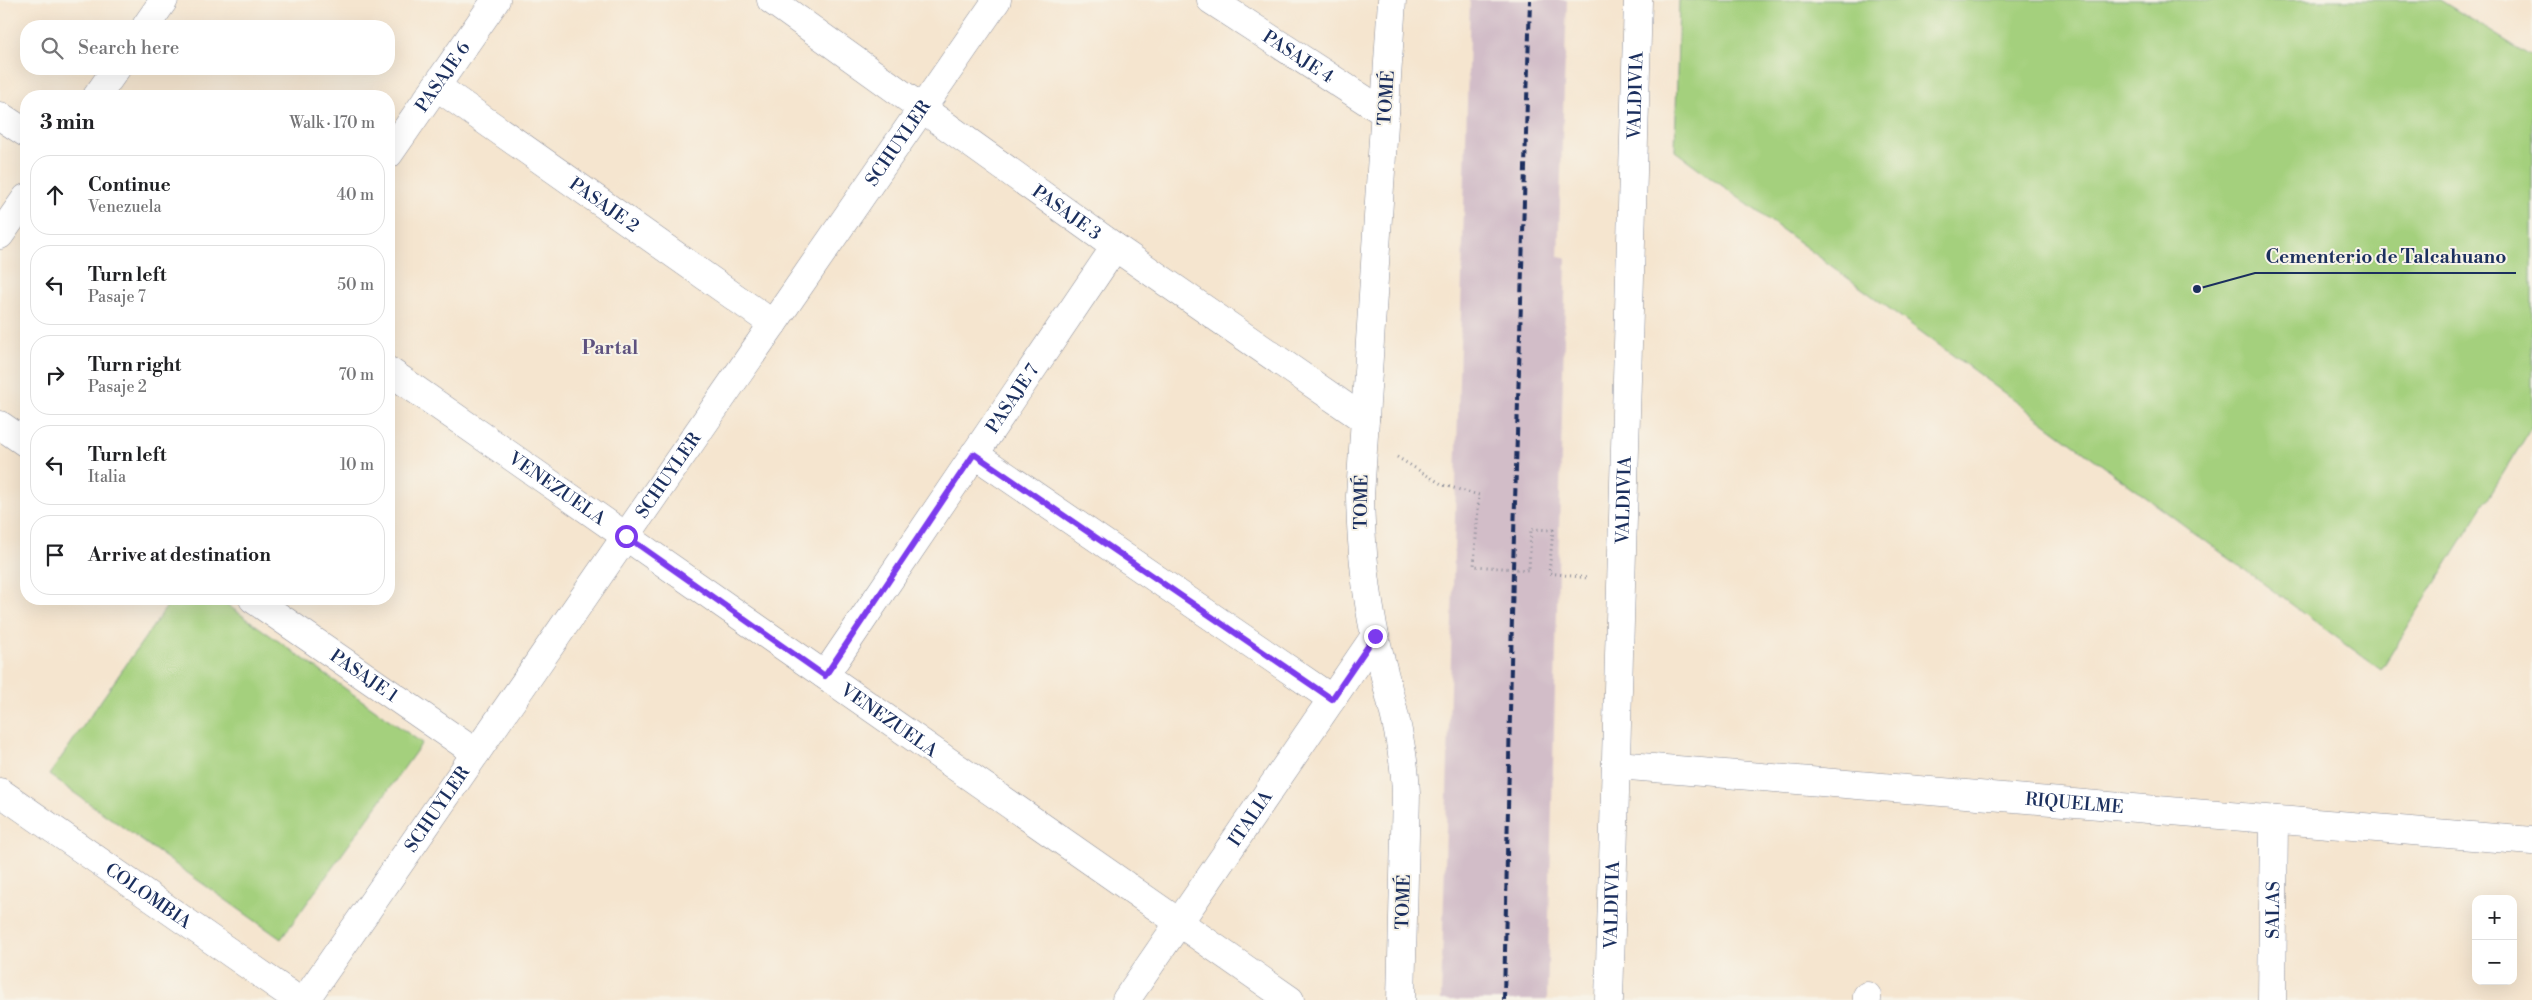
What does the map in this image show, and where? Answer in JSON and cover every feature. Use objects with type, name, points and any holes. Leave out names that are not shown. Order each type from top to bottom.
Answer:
[{"type":"street","points":[[150,20],[164,0]]},
{"type":"street","name":"PASAJE 6","points":[[395,145],[496,0]]},
{"type":"street","name":"PASAJE 3","points":[[771,0],[1115,247],[1365,420]]},
{"type":"street","name":"SCHUYLER","points":[[305,1000],[997,0]]},
{"type":"street","name":"PASAJE 4","points":[[1211,0],[1384,113]]},
{"type":"street","name":"TOMÉ","points":[[1392,0],[1360,496],[1364,577],[1375,636],[1405,762],[1406,793],[1401,1000]]},
{"type":"street","name":"VALDIVIA","points":[[1609,1000],[1638,0]]},
{"type":"street","points":[[101,90],[112,75]]},
{"type":"street","name":"PASAJE 2","points":[[436,86],[773,324]]},
{"type":"street","points":[[0,116],[20,129]]},
{"type":"street","points":[[0,235],[20,207]]},
{"type":"street","name":"PASAJE 7","points":[[825,676],[1115,247]]},
{"type":"street","name":"VENEZUELA","points":[[395,375],[1290,1000]]},
{"type":"street","points":[[0,425],[20,439]]},
{"type":"street","points":[[974,454],[1332,699]]},
{"type":"street","name":"PASAJE 1","points":[[262,605],[476,752]]},
{"type":"street","name":"ITALIA","points":[[1126,1000],[1375,636]]},
{"type":"street","name":"RIQUELME","points":[[1617,765],[2532,841]]},
{"type":"street","name":"COLOMBIA","points":[[0,792],[298,1000]]},
{"type":"street","name":"SALAS","points":[[2272,1000],[2274,820]]},
{"type":"path","points":[[1365,420],[1384,449],[1443,485],[1479,495],[1474,566],[1529,570],[1531,529],[1552,530],[1549,573],[1622,582]]},
{"type":"shaded area","points":[[1470,0],[1567,0],[1558,257],[1566,258],[1547,1000],[1441,1000]]},
{"type":"green space","points":[[1679,0],[2440,0],[2532,57],[2532,427],[2381,670],[1675,151]]},
{"type":"green space","points":[[168,605],[227,605],[422,743],[281,939],[49,775]]},
{"type":"railway","points":[[1504,1000],[1513,569],[1530,0]]},
{"type":"place","name":"Cementerio de Talcahuano","points":[[2197,289]]},
{"type":"district","name":"Partal","points":[[610,347]]},
{"type":"route","points":[[626,536],[825,676],[974,454],[1332,699],[1375,636]]}]
